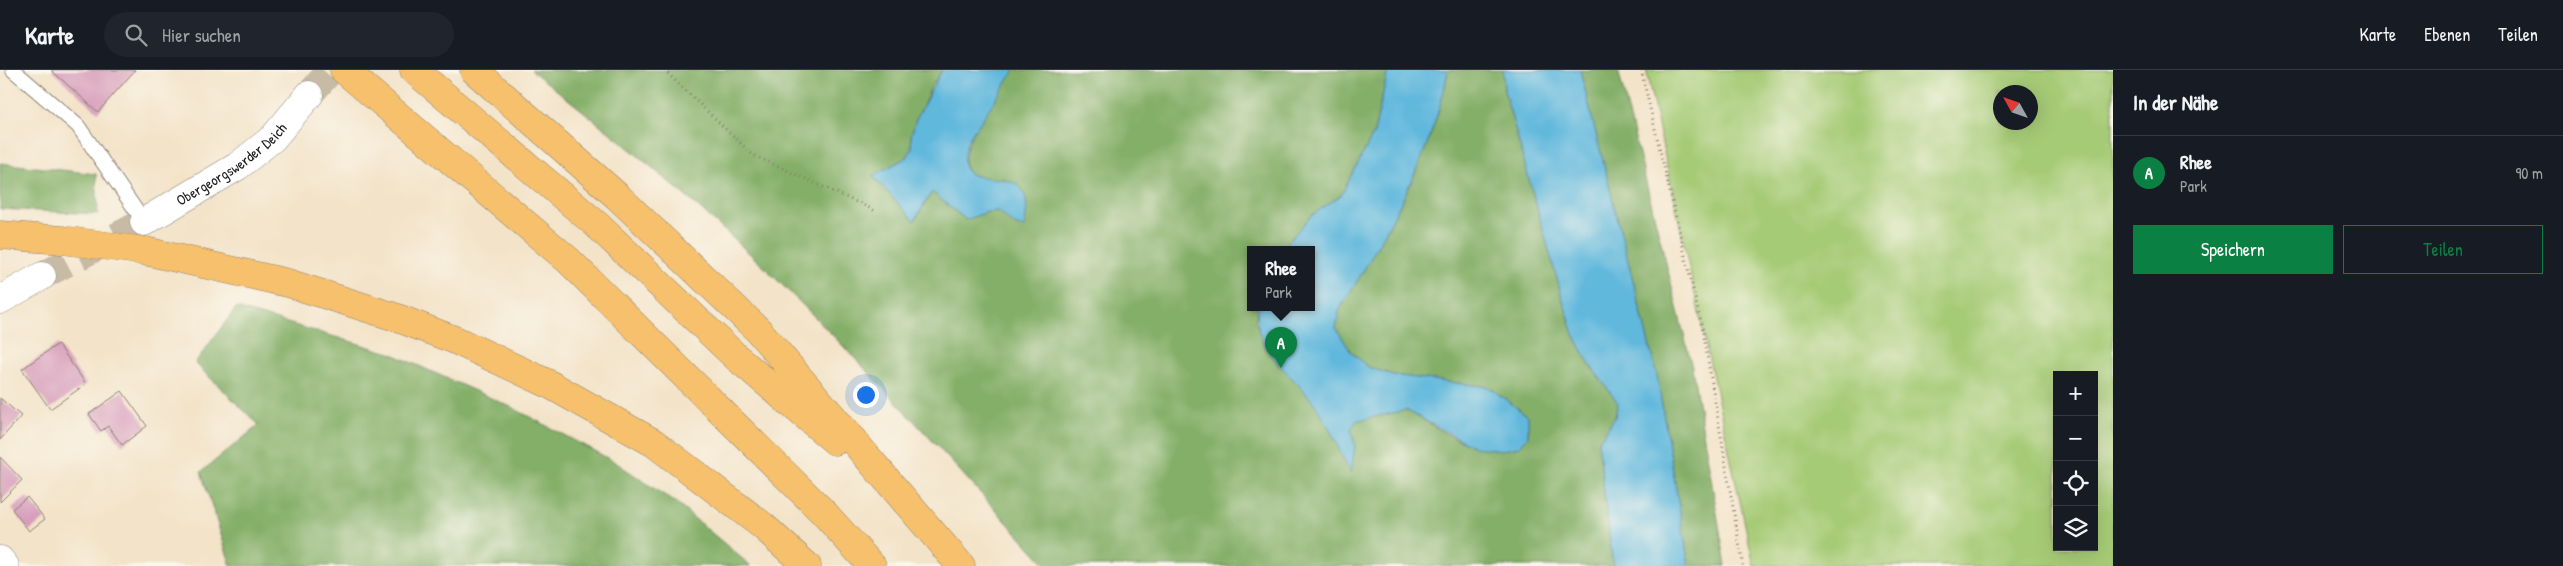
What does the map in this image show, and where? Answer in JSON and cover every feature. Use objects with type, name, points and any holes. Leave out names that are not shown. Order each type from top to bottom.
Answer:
[{"type":"highway","points":[[414,70],[590,219],[735,356],[900,498]]},
{"type":"highway","points":[[474,70],[617,196],[758,330],[900,498],[961,566]]},
{"type":"highway","points":[[350,75],[568,260],[640,329],[816,505],[872,566]]},
{"type":"highway","points":[[0,235],[62,240],[145,251],[288,283],[395,317],[455,340],[540,380],[654,443],[763,526],[807,566]]},
{"type":"street","name":"Obergeorgswerder Deich","points":[[144,222],[238,166],[273,138],[309,95]]},
{"type":"street","points":[[0,300],[42,276]]},
{"type":"street","points":[[0,560],[5,566]]},
{"type":"lane","points":[[13,70],[78,126],[144,222]]},
{"type":"path","points":[[664,70],[753,155],[876,211]]},
{"type":"path","points":[[1641,70],[1703,331],[1743,566]]},
{"type":"green space","points":[[531,70],[942,70],[931,87],[911,136],[912,149],[907,157],[873,176],[915,221],[932,192],[966,220],[987,212],[999,211],[1014,225],[1004,178],[979,178],[967,170],[965,156],[970,138],[981,119],[1015,70],[1388,70],[1374,133],[1341,196],[1311,216],[1285,246],[1247,246],[1247,311],[1257,311],[1255,322],[1293,379],[1314,402],[1332,431],[1351,473],[1355,446],[1351,429],[1355,421],[1406,410],[1446,434],[1473,445],[1487,448],[1519,447],[1528,436],[1528,416],[1489,387],[1393,375],[1368,367],[1351,352],[1336,328],[1339,311],[1389,225],[1419,165],[1441,102],[1448,70],[1503,70],[1504,90],[1574,334],[1590,365],[1618,403],[1615,417],[1598,442],[1613,566],[1047,566],[873,377],[801,303],[708,216]]},
{"type":"green space","points":[[1580,70],[1618,70],[1692,367],[1726,566],[1689,566],[1657,376]]},
{"type":"green space","points":[[1646,70],[2113,70],[2113,566],[1754,566]]},
{"type":"green space","points":[[0,163],[96,174],[98,214],[0,209]]},
{"type":"green space","points":[[236,308],[390,353],[511,407],[615,462],[676,503],[751,566],[231,566],[201,472],[259,425],[195,363]]},
{"type":"water","points":[[942,70],[1015,70],[969,138],[964,163],[969,173],[980,177],[1009,181],[1020,188],[1026,202],[1024,228],[1014,225],[999,211],[987,212],[966,220],[932,192],[914,221],[873,176],[907,157],[912,149],[911,136],[916,119]]},
{"type":"water","points":[[1388,70],[1448,70],[1441,102],[1419,165],[1389,225],[1339,311],[1336,328],[1351,352],[1368,367],[1393,375],[1489,387],[1528,416],[1528,436],[1519,447],[1502,450],[1474,447],[1406,410],[1356,421],[1351,429],[1355,446],[1351,473],[1319,410],[1274,359],[1260,336],[1257,322],[1258,311],[1315,311],[1315,246],[1285,246],[1311,216],[1341,195],[1374,133]]},
{"type":"water","points":[[1503,70],[1580,70],[1657,376],[1689,566],[1613,566],[1598,442],[1615,417],[1618,403],[1590,365],[1574,334],[1504,90]]},
{"type":"building","points":[[51,70],[135,70],[98,112]]},
{"type":"building","points":[[58,344],[86,384],[50,409],[22,369]]},
{"type":"building","points":[[122,391],[147,426],[122,445],[108,426],[101,431],[89,414]]},
{"type":"building","points":[[0,398],[21,416],[0,440]]},
{"type":"building","points":[[0,457],[22,480],[0,502]]},
{"type":"building","points":[[27,497],[45,519],[29,531],[12,509]]},
{"type":"tunnel","points":[[309,95],[331,70]]},
{"type":"tunnel","points":[[42,276],[144,222]]},
{"type":"place","name":"Rhee","points":[[1281,368]]}]
